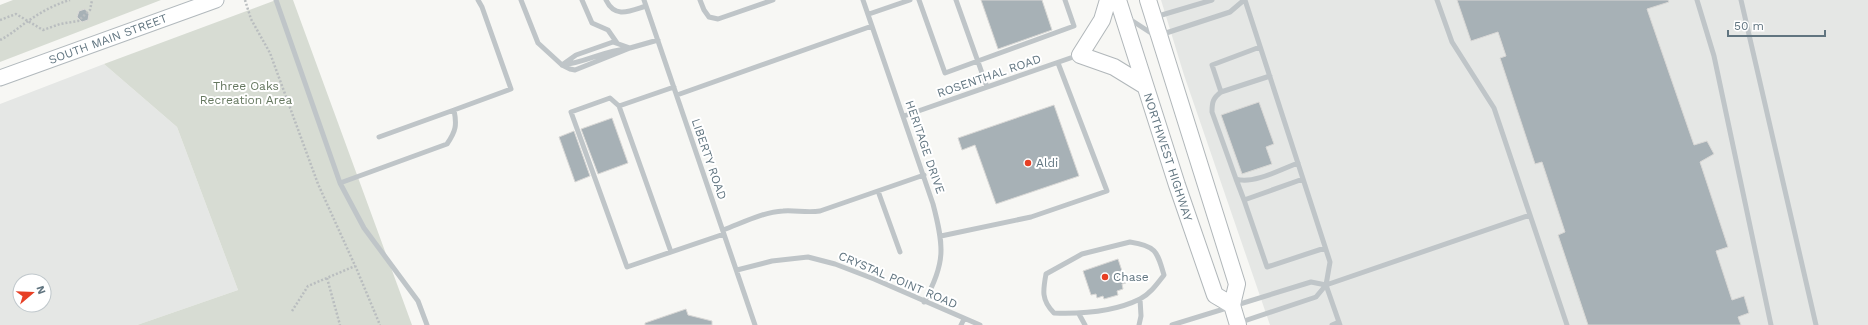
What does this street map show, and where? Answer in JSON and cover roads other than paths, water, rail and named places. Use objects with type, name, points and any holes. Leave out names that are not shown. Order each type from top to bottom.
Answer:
[{"type":"main road","points":[[1108,0],[1102,20],[1080,55],[1114,67],[1145,86]]},
{"type":"main road","points":[[1148,0],[1237,284],[1232,306],[1236,324]]},
{"type":"main road","name":"NORTHWEST HIGHWAY","points":[[1120,7],[1215,295],[1232,306]]},
{"type":"street","name":"SOUTH MAIN STREET","points":[[0,78],[216,0]]},
{"type":"lane","points":[[276,0],[340,183],[364,228],[418,301],[427,325]]},
{"type":"lane","points":[[379,137],[511,89],[482,7],[478,0]]},
{"type":"lane","points":[[521,0],[538,42],[562,65],[572,64],[616,49],[630,48],[658,40]]},
{"type":"lane","points":[[582,0],[592,23],[608,30],[617,43]]},
{"type":"lane","points":[[606,0],[611,8],[618,13],[646,6]]},
{"type":"lane","name":"LIBERTY ROAD","points":[[644,0],[755,325]]},
{"type":"lane","points":[[700,0],[709,18],[718,19],[773,0]]},
{"type":"lane","name":"HERITAGE DRIVE","points":[[863,0],[924,175],[941,236],[939,268],[934,284],[924,302]]},
{"type":"lane","points":[[868,14],[910,0]]},
{"type":"lane","points":[[919,0],[945,73],[1074,26],[1065,0]]},
{"type":"lane","points":[[956,0],[987,88]]},
{"type":"lane","points":[[1154,17],[1212,0]]},
{"type":"lane","points":[[1120,7],[1143,29],[1160,35],[1230,12],[1244,0],[1330,262],[1326,285],[1339,324],[1332,325]]},
{"type":"lane","points":[[1437,0],[1452,42],[1494,108],[1568,325]]},
{"type":"lane","points":[[1697,0],[1714,56],[1771,325]]},
{"type":"lane","points":[[1741,0],[1816,325]]},
{"type":"lane","points":[[677,96],[872,26]]},
{"type":"lane","points":[[562,65],[576,55],[613,42],[630,48]]},
{"type":"lane","points":[[1221,92],[1212,65],[1260,48]]},
{"type":"lane","name":"ROSENTHAL ROAD","points":[[904,116],[1080,55]]},
{"type":"lane","points":[[941,236],[1031,217],[1107,191],[1058,63]]},
{"type":"lane","points":[[1270,76],[1221,92],[1215,97],[1212,103],[1212,112],[1267,267],[1325,248]]},
{"type":"lane","points":[[619,106],[674,87]]},
{"type":"lane","points":[[671,252],[619,106],[610,98],[571,112],[627,267],[671,252],[724,232],[772,212],[783,211],[808,213],[820,211],[924,175]]},
{"type":"lane","points":[[340,183],[447,144],[454,134],[457,122],[454,110]]},
{"type":"lane","points":[[1236,179],[1242,181],[1250,180],[1298,163]]},
{"type":"lane","points":[[1244,200],[1303,179]]},
{"type":"lane","points":[[878,191],[900,252]]},
{"type":"lane","points":[[1172,325],[1311,282],[1326,285],[1530,215]]},
{"type":"lane","points":[[1130,242],[1147,244],[1158,255],[1164,275],[1155,287],[1140,299],[1112,308],[1079,314],[1054,313],[1047,305],[1043,290],[1046,274],[1082,254],[1130,242]]},
{"type":"lane","name":"CRYSTAL POINT ROAD","points":[[737,270],[772,261],[808,257],[835,264],[874,279],[980,325]]},
{"type":"lane","points":[[1236,324],[1316,297],[1326,285]]},
{"type":"lane","points":[[1139,325],[1141,316],[1140,299]]},
{"type":"lane","points":[[1079,314],[1085,325]]},
{"type":"lane","points":[[961,325],[964,319]]},
{"type":"place","name":"Aldi","points":[[1028,163]]},
{"type":"place","name":"Chase","points":[[1105,277]]},
{"type":"park label","name":"Three Oaks Recreation Area","points":[[246,93]]}]
